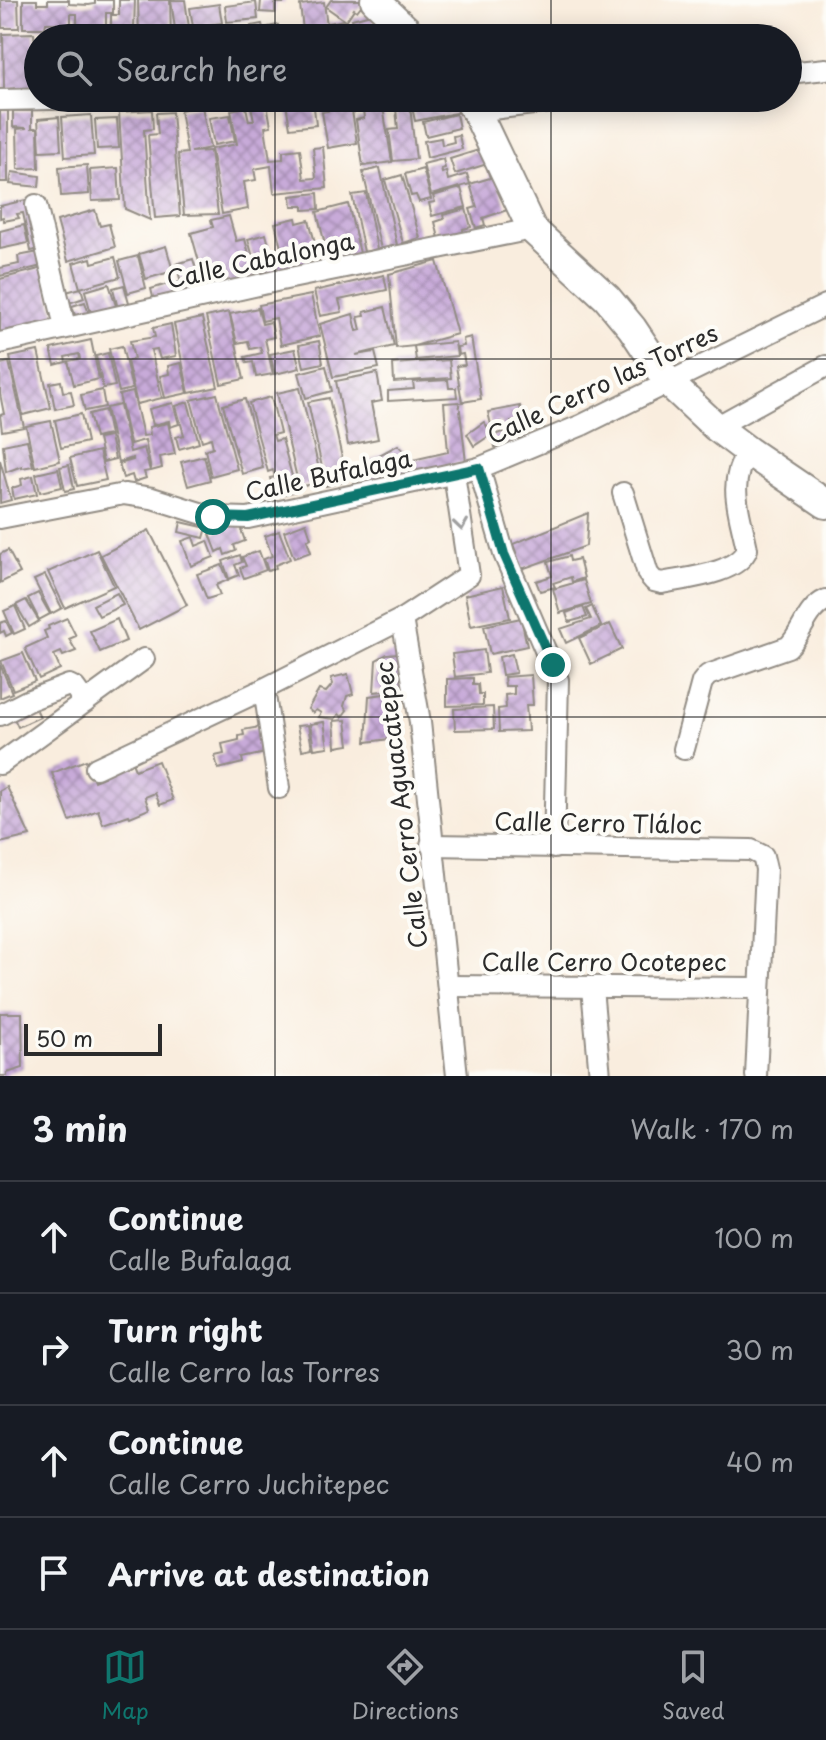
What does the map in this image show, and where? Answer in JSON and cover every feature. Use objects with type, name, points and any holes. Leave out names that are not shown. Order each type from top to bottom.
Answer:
[{"type":"street","points":[[375,0],[400,24]]},
{"type":"street","points":[[802,72],[826,69]]},
{"type":"street","points":[[0,100],[24,100]]},
{"type":"street","points":[[475,112],[532,229],[607,298],[640,339],[668,382],[716,427],[826,504]]},
{"type":"street","points":[[36,205],[65,327]]},
{"type":"street","name":"Calle Cabalonga","points":[[0,343],[532,229]]},
{"type":"street","name":"Calle Cerro las Torres","points":[[554,848],[558,680],[504,554],[479,468],[582,425],[826,305]]},
{"type":"street","points":[[716,427],[826,366]]},
{"type":"street","points":[[623,493],[648,574],[654,581],[662,583],[732,567],[744,559],[747,549],[734,483],[738,466],[748,451]]},
{"type":"street","name":"Calle Bufalaga","points":[[0,518],[124,494],[152,498],[213,517],[248,518],[479,468]]},
{"type":"street","points":[[96,768],[264,689],[402,619],[469,575],[454,474]]},
{"type":"street","points":[[684,749],[702,682],[708,675],[788,647],[796,640],[812,610],[826,600]]},
{"type":"street","name":"Calle Cerro Aguacatepec","points":[[402,619],[420,722],[457,1076]]},
{"type":"street","points":[[0,764],[144,659]]},
{"type":"street","points":[[0,715],[69,685],[85,702]]},
{"type":"street","points":[[264,689],[279,788]]},
{"type":"street","name":"Calle Cerro Tláloc","points":[[431,845],[751,850],[763,856],[766,869],[759,988]]},
{"type":"street","name":"Calle Cerro Ocotepec","points":[[448,986],[759,988]]},
{"type":"street","points":[[592,988],[600,1076]]},
{"type":"street","points":[[756,1076],[759,988]]},
{"type":"building","points":[[1,0],[18,0],[19,28],[2,28]]},
{"type":"building","points":[[23,0],[48,4],[48,0],[69,0],[69,4],[89,5],[95,4],[95,0],[113,0],[113,13],[106,13],[106,24],[77,24],[77,14],[71,14],[71,24],[24,24],[23,28]]},
{"type":"building","points":[[119,0],[135,0],[134,24],[111,24],[111,15],[119,15]]},
{"type":"building","points":[[138,0],[170,0],[171,24],[139,24]]},
{"type":"building","points":[[171,0],[185,0],[189,24],[174,24]]},
{"type":"building","points":[[261,0],[285,0],[284,3],[275,3],[275,13],[260,12]]},
{"type":"building","points":[[331,0],[364,2],[357,11],[354,9],[346,21],[326,7]]},
{"type":"building","points":[[256,2],[258,19],[227,22],[225,6]]},
{"type":"building","points":[[324,2],[327,24],[302,24],[300,5]]},
{"type":"building","points":[[219,4],[222,23],[193,24],[190,8]]},
{"type":"building","points":[[371,14],[375,24],[354,24],[352,19]]},
{"type":"building","points":[[344,20],[345,24],[328,24]]},
{"type":"building","points":[[24,33],[24,88],[4,89],[3,34]]},
{"type":"building","points":[[0,111],[8,111],[8,182],[0,182]]},
{"type":"building","points":[[13,111],[32,112],[32,128],[38,128],[39,168],[18,169],[17,129],[27,128],[13,127]]},
{"type":"building","points":[[119,112],[152,112],[153,129],[144,130],[150,220],[125,209]]},
{"type":"building","points":[[172,112],[180,216],[155,218],[148,135],[158,134],[156,113]]},
{"type":"building","points":[[180,112],[203,112],[210,148],[191,152],[210,151],[218,214],[184,215],[178,154],[187,153]]},
{"type":"building","points":[[231,112],[247,112],[249,121],[254,120],[252,112],[268,112],[271,126],[265,127],[270,160],[283,159],[283,151],[300,149],[304,179],[316,178],[313,148],[323,147],[327,188],[274,193],[271,166],[254,169],[256,180],[244,182],[248,209],[222,214],[211,149],[237,144]]},
{"type":"building","points":[[287,112],[314,112],[316,125],[290,128]]},
{"type":"building","points":[[322,112],[352,112],[357,143],[328,148]]},
{"type":"building","points":[[363,112],[384,112],[392,162],[363,166],[356,120],[364,118]]},
{"type":"building","points":[[396,112],[411,112],[416,159],[393,161],[389,130],[398,129]]},
{"type":"building","points":[[413,112],[461,112],[415,121]]},
{"type":"building","points":[[456,114],[459,128],[426,136],[423,122]]},
{"type":"building","points":[[91,115],[94,155],[65,157],[62,117]]},
{"type":"building","points":[[230,115],[235,141],[214,145],[209,118]]},
{"type":"building","points":[[59,117],[61,150],[40,151],[38,119]]},
{"type":"building","points":[[117,119],[119,148],[97,149],[95,120]]},
{"type":"building","points":[[459,135],[462,149],[427,158],[424,141],[441,138],[442,145],[454,142],[453,136]]},
{"type":"building","points":[[482,149],[487,164],[455,174],[450,159]]},
{"type":"building","points":[[443,159],[445,168],[441,169],[442,173],[446,171],[448,180],[467,174],[470,184],[431,195],[423,164]]},
{"type":"building","points":[[87,165],[89,194],[61,196],[59,167]]},
{"type":"building","points":[[118,168],[120,200],[92,201],[90,170]]},
{"type":"building","points":[[380,168],[397,245],[381,249],[363,172]]},
{"type":"building","points":[[423,169],[431,199],[419,202],[416,195],[411,196],[405,174]]},
{"type":"building","points":[[495,170],[507,210],[483,218],[485,225],[476,228],[470,209],[477,207],[470,184],[490,178],[488,172]]},
{"type":"building","points":[[12,172],[40,176],[39,187],[10,184]]},
{"type":"building","points":[[402,175],[420,238],[403,243],[385,180]]},
{"type":"building","points":[[461,188],[466,207],[432,216],[429,203],[435,202],[433,196]]},
{"type":"building","points":[[318,193],[319,209],[303,210],[303,206],[292,206],[291,196]]},
{"type":"building","points":[[366,193],[377,249],[364,252],[352,195]]},
{"type":"building","points":[[26,200],[41,249],[31,251],[23,213],[17,214],[19,218],[4,221],[3,217],[0,218],[0,206]]},
{"type":"building","points":[[348,204],[360,253],[329,261],[317,212]]},
{"type":"building","points":[[466,209],[471,227],[439,238],[435,222],[444,219],[443,215]]},
{"type":"building","points":[[95,210],[100,226],[109,224],[115,247],[68,261],[57,221]]},
{"type":"building","points":[[229,216],[236,241],[245,239],[255,277],[228,284],[226,278],[205,283],[191,233],[213,227],[211,220]]},
{"type":"building","points":[[296,218],[297,223],[309,220],[317,250],[305,253],[309,266],[279,274],[274,254],[282,252],[275,223]]},
{"type":"building","points":[[24,225],[28,243],[0,249],[0,231]]},
{"type":"building","points":[[266,234],[276,271],[258,276],[248,239]]},
{"type":"building","points":[[166,246],[173,271],[146,279],[139,254]]},
{"type":"building","points":[[39,252],[42,266],[0,276],[0,268],[19,264],[18,256]]},
{"type":"building","points":[[138,256],[146,288],[128,293],[119,261]]},
{"type":"building","points":[[115,257],[120,277],[80,288],[73,263],[91,258],[92,263]]},
{"type":"building","points":[[193,259],[203,292],[177,299],[173,284],[181,282],[176,264]]},
{"type":"building","points":[[437,261],[457,334],[396,348],[389,274]]},
{"type":"building","points":[[43,268],[57,322],[0,337],[0,279]]},
{"type":"building","points":[[384,275],[387,290],[339,300],[342,312],[320,316],[314,291]]},
{"type":"building","points":[[171,283],[174,295],[154,301],[151,289]]},
{"type":"building","points":[[109,284],[116,306],[91,313],[85,291]]},
{"type":"building","points":[[124,285],[130,306],[118,309],[113,288]]},
{"type":"building","points":[[81,288],[84,298],[69,303],[66,292]]},
{"type":"building","points":[[311,295],[320,336],[281,345],[276,318],[262,321],[259,305]]},
{"type":"building","points":[[85,302],[89,314],[76,318],[72,306]]},
{"type":"building","points":[[385,307],[394,346],[356,355],[375,352],[379,368],[333,377],[320,324],[353,314],[357,331],[361,330],[358,317],[365,316],[364,312]]},
{"type":"building","points":[[258,308],[262,324],[271,322],[274,337],[265,339],[273,374],[256,377],[253,362],[247,363],[245,357],[262,353],[260,347],[250,349],[248,341],[237,343],[230,314]]},
{"type":"building","points":[[229,312],[244,379],[221,384],[206,317]]},
{"type":"building","points":[[202,318],[218,387],[189,393],[174,324]]},
{"type":"building","points":[[171,324],[176,356],[160,359],[157,349],[151,350],[162,398],[137,404],[127,361],[134,359],[130,341],[155,337],[153,328]]},
{"type":"building","points":[[471,337],[481,399],[462,402],[456,366],[465,365],[463,354],[458,355],[457,347],[464,346],[463,339]]},
{"type":"building","points":[[91,340],[99,379],[74,385],[68,361],[80,359],[79,354],[65,357],[66,362],[55,365],[51,349]]},
{"type":"building","points":[[319,341],[323,363],[304,367],[299,345]]},
{"type":"building","points":[[455,342],[457,356],[416,360],[414,346]]},
{"type":"building","points":[[122,346],[132,389],[119,392],[109,349]]},
{"type":"building","points":[[295,349],[300,368],[275,374],[270,354]]},
{"type":"building","points":[[38,351],[51,408],[23,415],[10,357]]},
{"type":"building","points":[[108,353],[115,386],[103,388],[96,356]]},
{"type":"building","points":[[449,360],[451,378],[394,382],[393,364]]},
{"type":"building","points":[[9,362],[24,427],[2,431],[0,415],[4,414],[0,364]]},
{"type":"building","points":[[181,363],[188,393],[165,398],[160,376],[169,374],[168,366]]},
{"type":"building","points":[[326,366],[332,391],[306,398],[299,373]]},
{"type":"building","points":[[377,373],[382,401],[371,403],[378,439],[348,445],[336,381]]},
{"type":"building","points":[[448,380],[449,388],[456,388],[457,397],[388,401],[388,391],[414,389],[413,382]]},
{"type":"building","points":[[61,381],[63,392],[71,391],[74,405],[55,409],[50,383]]},
{"type":"building","points":[[300,388],[322,482],[299,487],[277,393]]},
{"type":"building","points":[[102,390],[105,407],[85,411],[81,395]]},
{"type":"building","points":[[133,392],[143,436],[150,435],[149,427],[168,423],[175,454],[160,457],[162,468],[151,471],[145,440],[130,444],[119,395]]},
{"type":"building","points":[[217,394],[237,469],[211,476],[205,450],[213,447],[211,438],[202,441],[191,400]]},
{"type":"building","points":[[271,397],[280,433],[273,435],[275,441],[282,439],[296,491],[275,497],[270,478],[275,477],[273,470],[268,472],[249,403]]},
{"type":"building","points":[[329,398],[347,481],[326,486],[308,402]]},
{"type":"building","points":[[245,399],[263,468],[242,474],[223,405]]},
{"type":"building","points":[[188,402],[199,443],[179,449],[176,437],[184,435],[176,406]]},
{"type":"building","points":[[459,402],[466,462],[369,481],[366,462],[398,445],[413,460],[448,452],[444,403]]},
{"type":"building","points":[[173,403],[179,424],[170,427],[169,421],[153,425],[149,409]]},
{"type":"building","points":[[120,405],[130,452],[144,448],[150,471],[144,472],[146,478],[134,482],[132,475],[123,478],[119,464],[133,458],[118,462],[106,408]]},
{"type":"building","points":[[520,406],[523,420],[511,422],[513,430],[524,427],[527,440],[495,447],[493,435],[504,432],[501,422],[491,425],[488,412]]},
{"type":"building","points":[[105,410],[110,435],[95,438],[89,414]]},
{"type":"building","points":[[81,414],[87,442],[61,448],[55,420]]},
{"type":"building","points":[[51,421],[60,461],[35,467],[26,426]]},
{"type":"building","points":[[484,422],[492,434],[474,446],[467,434]]},
{"type":"building","points":[[110,437],[115,459],[103,462],[98,439]]},
{"type":"building","points":[[27,440],[33,466],[6,472],[3,445]]},
{"type":"building","points":[[99,451],[106,480],[77,486],[70,458]]},
{"type":"building","points":[[204,456],[210,480],[188,486],[181,462]]},
{"type":"building","points":[[0,460],[11,500],[0,503]]},
{"type":"building","points":[[69,465],[74,489],[65,491],[60,467]]},
{"type":"building","points":[[58,469],[62,487],[40,492],[36,474]]},
{"type":"building","points":[[33,476],[37,494],[14,499],[12,488],[22,485],[21,479]]},
{"type":"building","points":[[588,513],[586,546],[522,569],[513,544]]},
{"type":"building","points":[[181,522],[207,528],[204,538],[179,532]]},
{"type":"building","points":[[306,523],[311,552],[294,558],[284,531]]},
{"type":"building","points":[[239,524],[245,541],[234,545],[236,551],[225,555],[223,549],[217,552],[210,534]]},
{"type":"building","points":[[149,530],[187,605],[139,630],[101,555]]},
{"type":"building","points":[[279,531],[290,559],[268,571],[264,559],[272,556],[265,536]]},
{"type":"building","points":[[193,537],[196,546],[208,541],[214,557],[191,566],[182,541]]},
{"type":"building","points":[[8,550],[20,573],[0,583],[0,554]]},
{"type":"building","points":[[97,550],[114,586],[65,608],[48,572]]},
{"type":"building","points":[[259,551],[266,570],[244,578],[240,568],[246,566],[242,557]]},
{"type":"building","points":[[240,555],[242,562],[235,565],[239,575],[229,579],[223,561]]},
{"type":"building","points":[[569,556],[570,561],[579,559],[584,578],[572,582],[571,577],[553,583],[555,587],[540,591],[536,581],[552,576],[548,562]]},
{"type":"building","points":[[222,565],[228,580],[216,585],[220,595],[207,599],[197,574]]},
{"type":"building","points":[[45,575],[62,608],[51,614],[34,580]]},
{"type":"building","points":[[584,580],[591,604],[560,613],[553,589]]},
{"type":"building","points":[[503,586],[510,618],[471,626],[465,595]]},
{"type":"building","points":[[38,593],[50,614],[39,620],[28,598]]},
{"type":"building","points":[[117,593],[123,605],[99,616],[93,605]]},
{"type":"building","points":[[26,600],[39,621],[29,627],[16,605]]},
{"type":"building","points":[[15,606],[25,629],[14,634],[4,611]]},
{"type":"building","points":[[592,606],[601,626],[566,643],[560,629],[591,619],[586,609]]},
{"type":"building","points":[[583,607],[587,617],[569,622],[566,613]]},
{"type":"building","points":[[67,618],[76,636],[69,639],[76,651],[63,656],[61,652],[54,655],[60,669],[39,679],[25,648],[47,638],[44,631],[49,629],[48,626]]},
{"type":"building","points":[[521,618],[527,646],[490,654],[484,626]]},
{"type":"building","points":[[117,619],[126,641],[100,652],[90,631]]},
{"type":"building","points":[[6,621],[12,633],[6,636],[4,631],[0,633],[0,623]]},
{"type":"building","points":[[610,624],[622,649],[591,664],[579,638]]},
{"type":"building","points":[[484,650],[487,673],[455,677],[452,654]]},
{"type":"building","points":[[23,653],[35,681],[13,690],[1,661]]},
{"type":"building","points":[[398,653],[407,688],[374,692],[376,660]]},
{"type":"building","points":[[512,654],[516,673],[502,675],[499,657]]},
{"type":"building","points":[[0,664],[12,693],[0,698]]},
{"type":"building","points":[[348,674],[353,694],[347,696],[344,706],[347,710],[342,717],[339,714],[335,719],[318,717],[321,713],[308,709],[319,690],[326,692],[333,684],[331,678]]},
{"type":"building","points":[[531,675],[533,705],[526,705],[528,731],[499,732],[498,709],[506,708],[505,695],[514,694],[514,686],[505,686],[504,677]]},
{"type":"building","points":[[473,678],[473,684],[478,684],[479,694],[483,694],[483,705],[447,706],[447,679]]},
{"type":"building","points":[[401,692],[397,738],[366,742],[369,696]]},
{"type":"building","points":[[33,702],[40,717],[18,727],[11,712]]},
{"type":"building","points":[[493,707],[494,729],[455,730],[454,709]]},
{"type":"building","points":[[346,720],[349,745],[336,747],[334,721]]},
{"type":"building","points":[[324,722],[328,747],[314,749],[310,724]]},
{"type":"building","points":[[308,725],[312,748],[302,750],[297,726]]},
{"type":"building","points":[[265,726],[270,752],[242,758],[243,763],[218,769],[215,756],[224,754],[222,744],[239,740],[239,736],[244,735],[243,730]]},
{"type":"building","points":[[128,753],[135,770],[158,761],[173,800],[160,805],[155,793],[145,797],[149,809],[130,817],[103,824],[98,810],[70,821],[52,773],[86,760],[94,781],[104,777],[100,766]]},
{"type":"building","points":[[7,787],[30,836],[0,843],[0,791]]},
{"type":"building","points":[[0,1013],[22,1013],[23,1068],[7,1073],[7,1076],[0,1076]]},
{"type":"route","points":[[213,517],[248,518],[479,468],[504,554],[553,665]]}]
